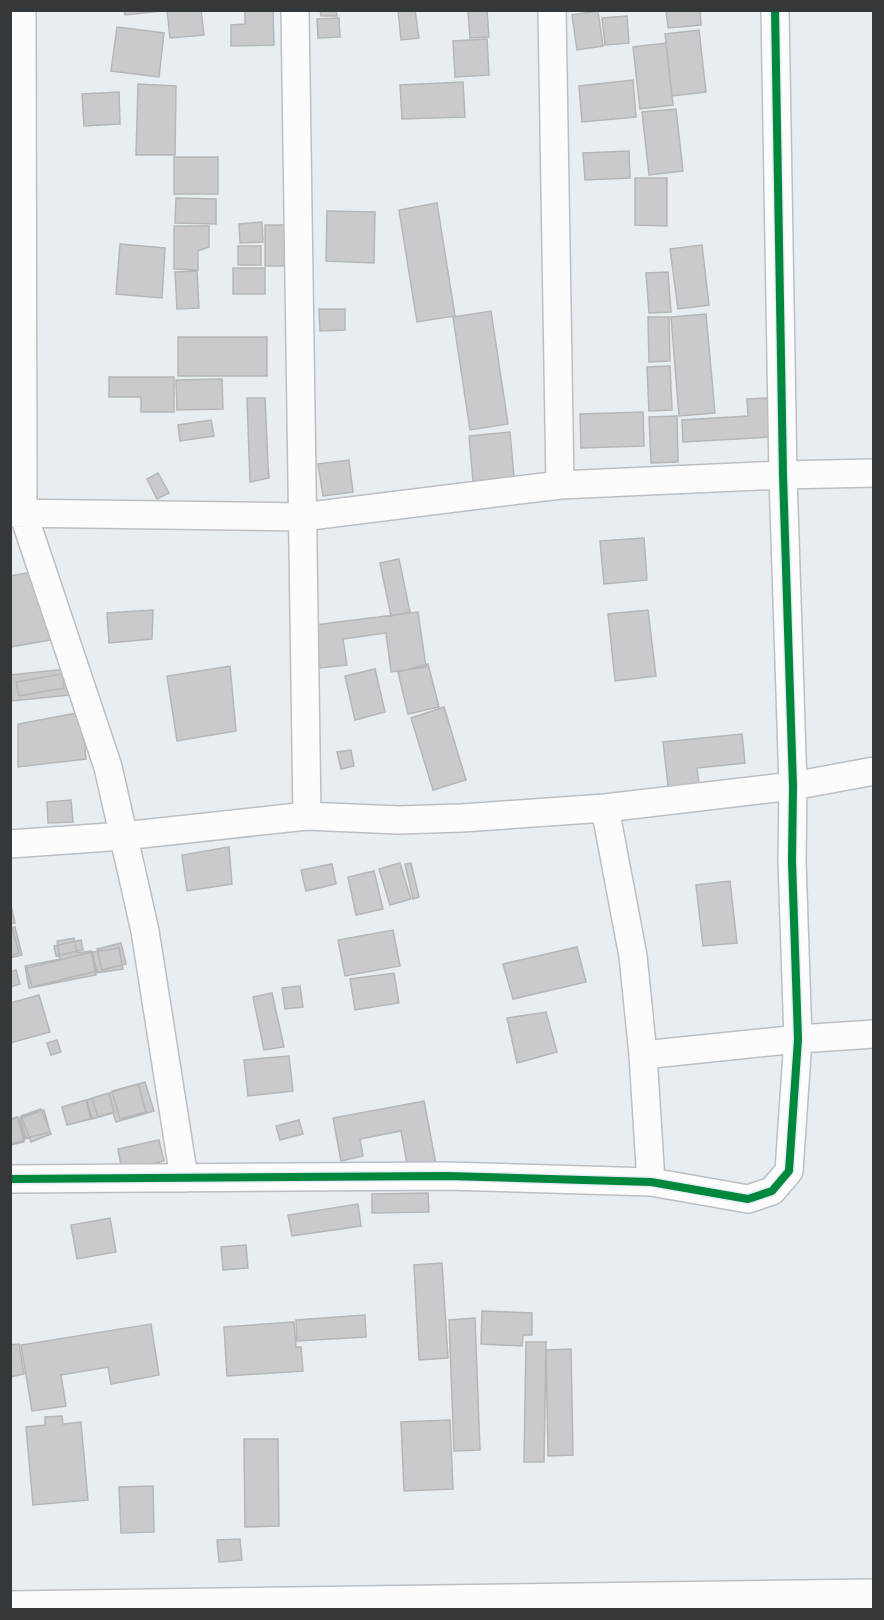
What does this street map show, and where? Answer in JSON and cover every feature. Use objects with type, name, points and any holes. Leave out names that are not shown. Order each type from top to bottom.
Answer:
[{"type":"highway","points":[[10,1608],[873,1596]]},
{"type":"street","points":[[22,10],[17,513],[108,767],[145,931],[184,1178]]},
{"type":"street","points":[[295,10],[307,816]]},
{"type":"street","points":[[552,10],[560,485]]},
{"type":"street","points":[[10,1179],[447,1176],[651,1182],[748,1199],[772,1191],[789,1171],[798,1039],[783,475],[775,10]]},
{"type":"street","points":[[17,513],[302,518],[560,485],[873,472]]},
{"type":"street","points":[[10,844],[123,836],[307,816],[398,819],[462,818],[605,808],[793,786],[873,771]]},
{"type":"street","points":[[605,808],[633,956],[643,1055],[651,1182]]},
{"type":"street","points":[[643,1055],[798,1039],[873,1034]]},
{"type":"building","points":[[124,10],[160,10],[160,11],[125,15]]},
{"type":"building","points":[[167,10],[201,10],[204,35],[170,38]]},
{"type":"building","points":[[245,10],[273,10],[274,45],[231,46],[231,25],[245,24]]},
{"type":"building","points":[[320,10],[336,10],[337,16],[321,16]]},
{"type":"building","points":[[398,10],[415,10],[419,38],[401,40]]},
{"type":"building","points":[[468,10],[487,10],[489,37],[470,38]]},
{"type":"building","points":[[666,10],[700,10],[701,25],[668,28]]},
{"type":"building","points":[[598,11],[603,46],[577,50],[572,15]]},
{"type":"building","points":[[627,16],[629,43],[605,45],[602,18]]},
{"type":"building","points":[[339,18],[340,37],[318,38],[317,19]]},
{"type":"building","points":[[117,27],[164,33],[159,77],[111,71]]},
{"type":"building","points":[[699,30],[706,92],[672,96],[665,34]]},
{"type":"building","points":[[487,39],[489,75],[455,77],[453,41]]},
{"type":"building","points":[[666,43],[673,105],[640,109],[633,47]]},
{"type":"building","points":[[633,80],[636,117],[582,122],[579,86]]},
{"type":"building","points":[[463,82],[465,117],[402,119],[400,85]]},
{"type":"building","points":[[138,84],[176,86],[175,155],[136,155]]},
{"type":"building","points":[[119,92],[120,124],[84,126],[82,94]]},
{"type":"building","points":[[676,109],[683,171],[649,175],[642,112]]},
{"type":"building","points":[[629,151],[630,178],[585,180],[583,153]]},
{"type":"building","points":[[174,157],[218,157],[218,194],[174,194]]},
{"type":"building","points":[[635,178],[667,178],[667,226],[635,225]]},
{"type":"building","points":[[176,198],[216,199],[216,224],[175,223]]},
{"type":"building","points":[[437,203],[455,316],[417,322],[399,210]]},
{"type":"building","points":[[327,211],[375,212],[374,263],[326,261]]},
{"type":"building","points":[[262,222],[263,242],[240,243],[239,224]]},
{"type":"building","points":[[265,225],[285,225],[284,266],[265,266]]},
{"type":"building","points":[[174,226],[209,226],[209,247],[198,251],[198,270],[174,269]]},
{"type":"building","points":[[120,244],[165,248],[162,298],[116,294]]},
{"type":"building","points":[[702,245],[709,305],[678,309],[670,249]]},
{"type":"building","points":[[238,246],[261,246],[261,265],[238,265]]},
{"type":"building","points":[[233,268],[265,268],[265,294],[233,294]]},
{"type":"building","points":[[197,271],[199,308],[177,309],[175,272]]},
{"type":"building","points":[[668,272],[671,312],[649,313],[646,273]]},
{"type":"building","points":[[319,309],[345,309],[345,330],[320,331]]},
{"type":"building","points":[[491,311],[508,424],[470,430],[453,317]]},
{"type":"building","points":[[706,314],[715,413],[679,416],[671,317]]},
{"type":"building","points":[[648,317],[669,317],[670,361],[649,362]]},
{"type":"building","points":[[178,337],[267,337],[267,376],[178,376]]},
{"type":"building","points":[[670,366],[672,410],[649,411],[647,367]]},
{"type":"building","points":[[109,377],[174,377],[174,412],[141,412],[141,397],[109,397]]},
{"type":"building","points":[[222,379],[223,409],[177,410],[176,380]]},
{"type":"building","points":[[247,398],[265,398],[269,478],[250,482]]},
{"type":"building","points":[[771,398],[773,437],[683,442],[682,420],[748,416],[747,399]]},
{"type":"building","points":[[643,412],[644,446],[581,448],[580,414]]},
{"type":"building","points":[[677,416],[678,462],[651,463],[649,417]]},
{"type":"building","points":[[211,420],[214,436],[180,441],[178,425]]},
{"type":"building","points":[[510,432],[514,477],[473,481],[469,436]]},
{"type":"building","points":[[349,460],[353,492],[323,496],[318,464]]},
{"type":"building","points":[[158,473],[169,493],[157,499],[147,479]]},
{"type":"building","points":[[644,538],[647,580],[604,584],[600,541]]},
{"type":"building","points":[[399,559],[410,612],[391,616],[380,563]]},
{"type":"building","points":[[56,568],[68,637],[10,647],[10,576]]},
{"type":"building","points":[[153,610],[152,639],[109,643],[107,613]]},
{"type":"building","points":[[648,610],[656,676],[615,681],[608,614]]},
{"type":"building","points":[[418,612],[426,667],[391,672],[386,633],[343,639],[347,665],[320,668],[315,625]]},
{"type":"building","points":[[428,664],[439,707],[408,714],[398,672]]},
{"type":"building","points":[[230,666],[236,731],[177,741],[167,676]]},
{"type":"building","points":[[67,669],[69,695],[12,701],[10,675]]},
{"type":"building","points":[[375,669],[385,712],[355,720],[345,676]]},
{"type":"building","points":[[62,674],[64,688],[19,696],[16,682]]},
{"type":"building","points":[[444,707],[466,780],[433,790],[411,718]]},
{"type":"building","points":[[82,712],[86,759],[18,767],[18,724]]},
{"type":"building","points":[[742,734],[745,763],[697,768],[700,791],[669,794],[663,742]]},
{"type":"building","points":[[351,750],[354,766],[341,769],[337,752]]},
{"type":"building","points":[[71,800],[73,822],[48,823],[47,802]]},
{"type":"building","points":[[229,847],[232,884],[187,891],[182,855]]},
{"type":"building","points":[[400,863],[411,899],[390,905],[379,869]]},
{"type":"building","points":[[411,863],[419,897],[413,899],[405,864]]},
{"type":"building","points":[[332,864],[336,884],[306,891],[301,870]]},
{"type":"building","points":[[374,871],[383,909],[356,915],[348,877]]},
{"type":"building","points":[[730,881],[737,943],[703,946],[696,885]]},
{"type":"building","points":[[10,901],[15,923],[10,924]]},
{"type":"building","points":[[12,927],[19,953],[10,956],[10,928]]},
{"type":"building","points":[[15,927],[22,955],[10,958],[10,928]]},
{"type":"building","points":[[393,930],[400,966],[345,976],[338,940]]},
{"type":"building","points":[[74,938],[77,953],[91,951],[96,975],[29,988],[25,966],[60,959],[57,941]]},
{"type":"building","points":[[81,940],[83,950],[56,956],[54,946]]},
{"type":"building","points":[[121,943],[126,964],[102,970],[97,949]]},
{"type":"building","points":[[577,947],[586,982],[513,999],[503,964]]},
{"type":"building","points":[[119,948],[123,969],[96,973],[93,952]]},
{"type":"building","points":[[92,952],[97,971],[32,987],[27,968]]},
{"type":"building","points":[[16,970],[20,984],[10,987],[10,972]]},
{"type":"building","points":[[394,973],[399,1003],[355,1010],[350,979]]},
{"type":"building","points":[[300,986],[303,1007],[285,1009],[282,988]]},
{"type":"building","points":[[272,993],[284,1047],[264,1050],[253,997]]},
{"type":"building","points":[[39,995],[50,1032],[10,1043],[10,1003]]},
{"type":"building","points":[[546,1012],[557,1052],[517,1063],[507,1018]]},
{"type":"building","points":[[57,1040],[61,1052],[51,1055],[47,1043]]},
{"type":"building","points":[[289,1056],[293,1091],[248,1096],[244,1060]]},
{"type":"building","points":[[145,1082],[154,1111],[116,1122],[113,1113],[92,1119],[87,1100]]},
{"type":"building","points":[[138,1084],[146,1112],[120,1119],[112,1091]]},
{"type":"building","points":[[109,1093],[114,1112],[98,1117],[92,1098]]},
{"type":"building","points":[[86,1100],[91,1119],[67,1125],[62,1107]]},
{"type":"building","points":[[424,1101],[436,1164],[408,1169],[401,1131],[360,1139],[363,1156],[341,1161],[333,1118]]},
{"type":"building","points":[[41,1109],[51,1134],[31,1142],[21,1116]]},
{"type":"building","points":[[44,1110],[50,1132],[26,1138],[20,1118]]},
{"type":"building","points":[[18,1117],[25,1140],[10,1144],[10,1119]]},
{"type":"building","points":[[18,1118],[24,1142],[10,1145],[10,1120]]},
{"type":"building","points":[[299,1120],[303,1134],[280,1140],[276,1126]]},
{"type":"building","points":[[159,1140],[164,1161],[122,1171],[118,1149]]},
{"type":"building","points":[[428,1193],[429,1212],[372,1213],[372,1194]]},
{"type":"building","points":[[358,1204],[361,1226],[292,1236],[288,1215]]},
{"type":"building","points":[[110,1218],[116,1252],[77,1259],[71,1225]]},
{"type":"building","points":[[246,1245],[248,1268],[223,1270],[221,1247]]},
{"type":"building","points":[[442,1263],[448,1358],[419,1360],[414,1265]]},
{"type":"building","points":[[482,1311],[532,1313],[532,1335],[523,1335],[522,1346],[481,1344]]},
{"type":"building","points":[[365,1315],[366,1337],[297,1341],[296,1320]]},
{"type":"building","points":[[475,1318],[480,1450],[454,1451],[449,1320]]},
{"type":"building","points":[[294,1322],[296,1347],[301,1347],[303,1371],[227,1376],[224,1327]]},
{"type":"building","points":[[151,1324],[159,1375],[111,1384],[108,1367],[61,1375],[66,1406],[32,1411],[21,1345]]},
{"type":"building","points":[[526,1342],[546,1342],[544,1462],[524,1462]]},
{"type":"building","points":[[19,1344],[24,1374],[10,1377],[10,1345]]},
{"type":"building","points":[[571,1349],[573,1455],[548,1456],[546,1350]]},
{"type":"building","points":[[62,1416],[63,1424],[81,1422],[88,1500],[33,1505],[26,1427],[45,1425],[45,1417]]},
{"type":"building","points":[[450,1420],[453,1489],[404,1491],[401,1422]]},
{"type":"building","points":[[244,1439],[278,1439],[279,1526],[245,1527]]},
{"type":"building","points":[[153,1486],[154,1532],[121,1533],[119,1487]]},
{"type":"building","points":[[240,1539],[242,1560],[219,1562],[217,1540]]},
{"type":"cycle path","points":[[10,1179],[447,1176],[651,1182],[748,1199],[772,1191],[789,1171],[798,1039],[783,475],[775,10]]}]
